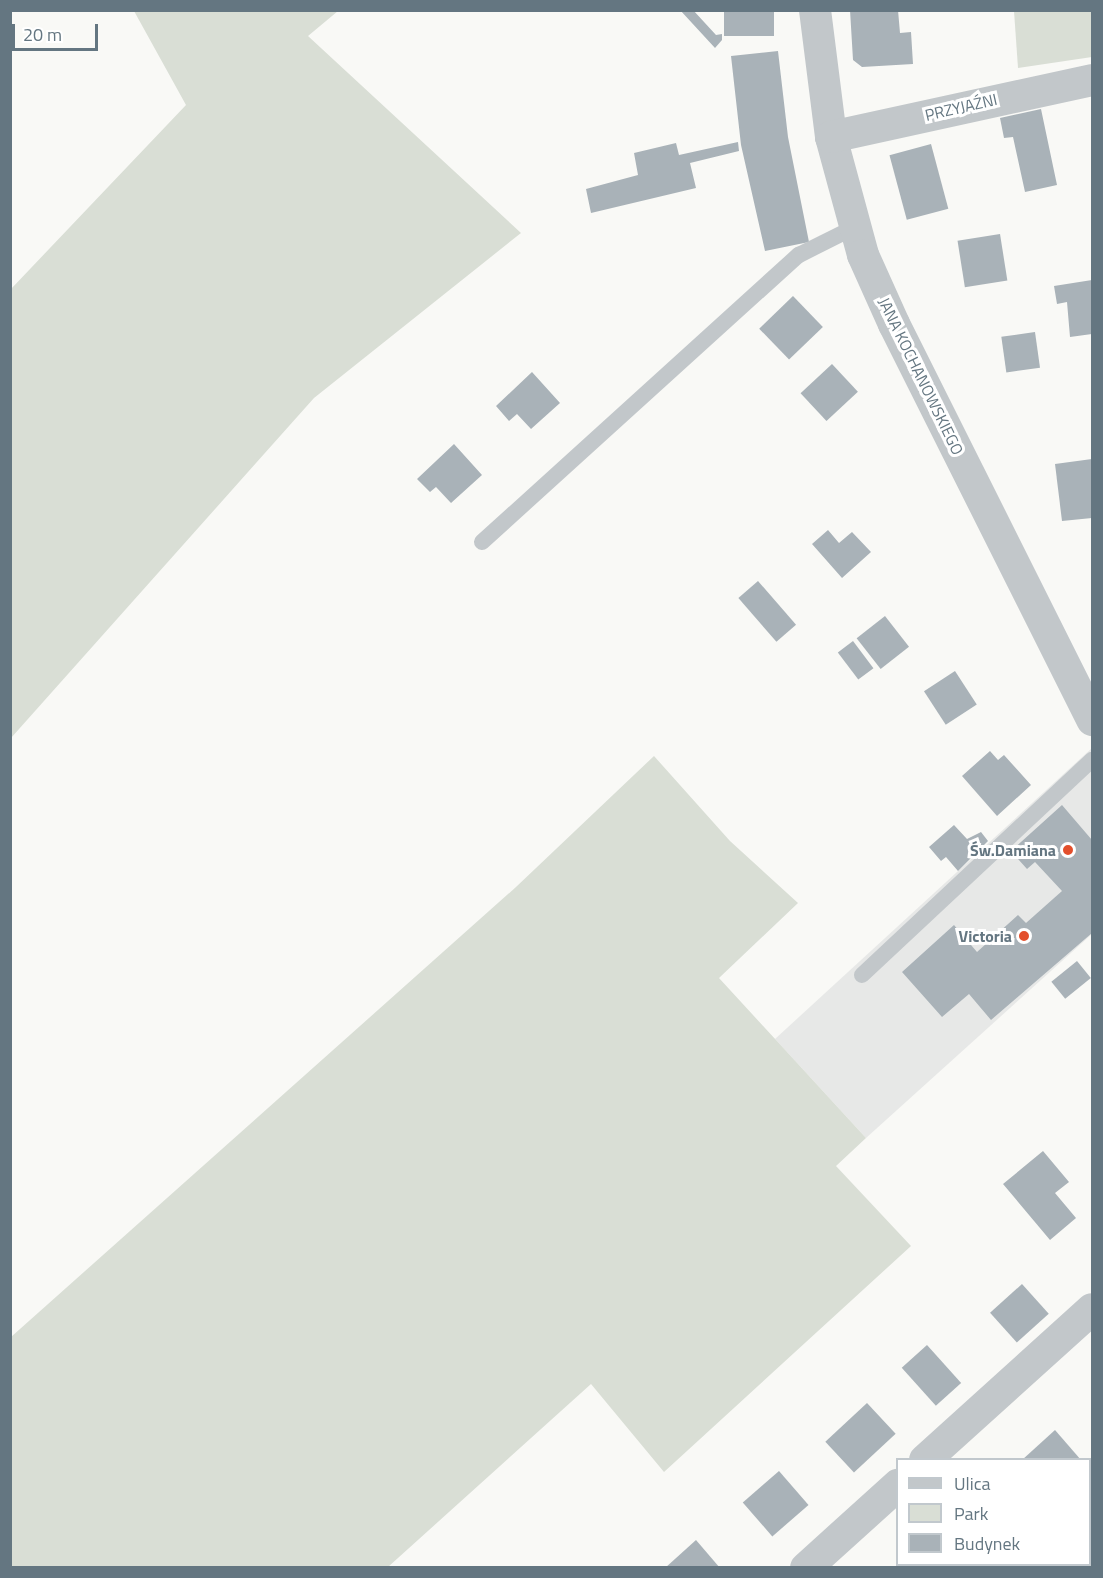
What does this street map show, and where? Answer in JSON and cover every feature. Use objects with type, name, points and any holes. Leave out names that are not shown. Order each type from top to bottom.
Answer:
[{"type":"street","name":"JANA KOCHANOWSKIEGO","points":[[815,10],[831,137],[854,228],[894,324],[1092,720]]},
{"type":"street","name":"PRZYJAŹNI","points":[[831,137],[1092,80]]},
{"type":"street","points":[[927,1458],[1092,1309]]},
{"type":"street","points":[[806,1568],[896,1486]]},
{"type":"lane","points":[[482,542],[799,255],[854,228]]},
{"type":"lane","points":[[862,975],[1092,760]]},
{"type":"shaded area","points":[[1092,748],[1092,934],[866,1138],[775,1039]]},
{"type":"green space","points":[[134,11],[338,11],[308,36],[521,233],[314,398],[11,738],[11,289],[186,105]]},
{"type":"green space","points":[[1014,11],[1092,11],[1092,57],[1018,68]]},
{"type":"green space","points":[[654,756],[730,841],[798,903],[719,978],[866,1138],[836,1166],[911,1246],[664,1472],[591,1384],[388,1567],[11,1567],[11,1337],[516,887]]},
{"type":"building","points":[[680,10],[693,10],[716,35],[722,34],[722,40],[715,48]]},
{"type":"building","points":[[724,10],[774,10],[774,36],[724,36]]},
{"type":"building","points":[[850,10],[898,10],[900,33],[911,32],[913,64],[862,67],[853,60]]},
{"type":"building","points":[[778,51],[788,137],[809,242],[765,251],[741,145],[731,56]]},
{"type":"building","points":[[1041,109],[1057,185],[1025,192],[1013,137],[1004,138],[1000,118]]},
{"type":"building","points":[[738,142],[739,151],[690,163],[696,188],[591,213],[586,189],[638,175],[634,153],[676,143],[679,155]]},
{"type":"building","points":[[931,144],[948,209],[907,220],[889,155]]},
{"type":"building","points":[[1000,234],[1007,280],[965,287],[958,241]]},
{"type":"building","points":[[1092,280],[1092,334],[1070,337],[1067,302],[1057,304],[1054,286]]},
{"type":"building","points":[[793,296],[823,327],[789,360],[759,329]]},
{"type":"building","points":[[1035,332],[1040,368],[1006,372],[1001,337]]},
{"type":"building","points":[[832,364],[858,392],[826,421],[801,393]]},
{"type":"building","points":[[532,372],[560,403],[531,429],[517,414],[509,421],[496,406]]},
{"type":"building","points":[[454,444],[482,475],[451,503],[436,487],[430,492],[417,479]]},
{"type":"building","points":[[1092,459],[1092,518],[1062,521],[1055,464]]},
{"type":"building","points":[[828,530],[839,543],[852,532],[871,552],[842,578],[812,544]]},
{"type":"building","points":[[758,581],[796,625],[776,642],[738,598]]},
{"type":"building","points":[[885,616],[909,647],[881,669],[857,638]]},
{"type":"building","points":[[853,641],[873,668],[858,680],[838,652]]},
{"type":"building","points":[[955,671],[977,705],[946,725],[924,691]]},
{"type":"building","points":[[990,751],[998,760],[1004,755],[1031,785],[997,816],[962,776]]},
{"type":"building","points":[[1062,805],[1092,840],[1092,933],[991,1020],[969,994],[942,1017],[902,972],[954,925],[977,952],[1018,915],[1026,923],[1062,891],[1035,862],[1027,869],[1011,851]]},
{"type":"building","points":[[954,825],[967,839],[981,832],[988,841],[958,871],[946,857],[941,861],[929,847]]},
{"type":"building","points":[[1077,961],[1091,978],[1065,999],[1051,982]]},
{"type":"building","points":[[1043,1151],[1069,1182],[1055,1193],[1076,1218],[1050,1240],[1003,1184]]},
{"type":"building","points":[[1022,1284],[1049,1314],[1017,1342],[990,1313]]},
{"type":"building","points":[[927,1345],[961,1383],[936,1406],[902,1368]]},
{"type":"building","points":[[867,1403],[896,1434],[854,1473],[825,1442]]},
{"type":"building","points":[[1055,1430],[1079,1458],[1024,1458]]},
{"type":"building","points":[[779,1471],[809,1505],[772,1536],[743,1502]]},
{"type":"building","points":[[696,1540],[720,1568],[665,1568]]},
{"type":"place","name":"Św.Damiana","points":[[1068,850]]},
{"type":"place","name":"Victoria","points":[[1024,936]]}]
